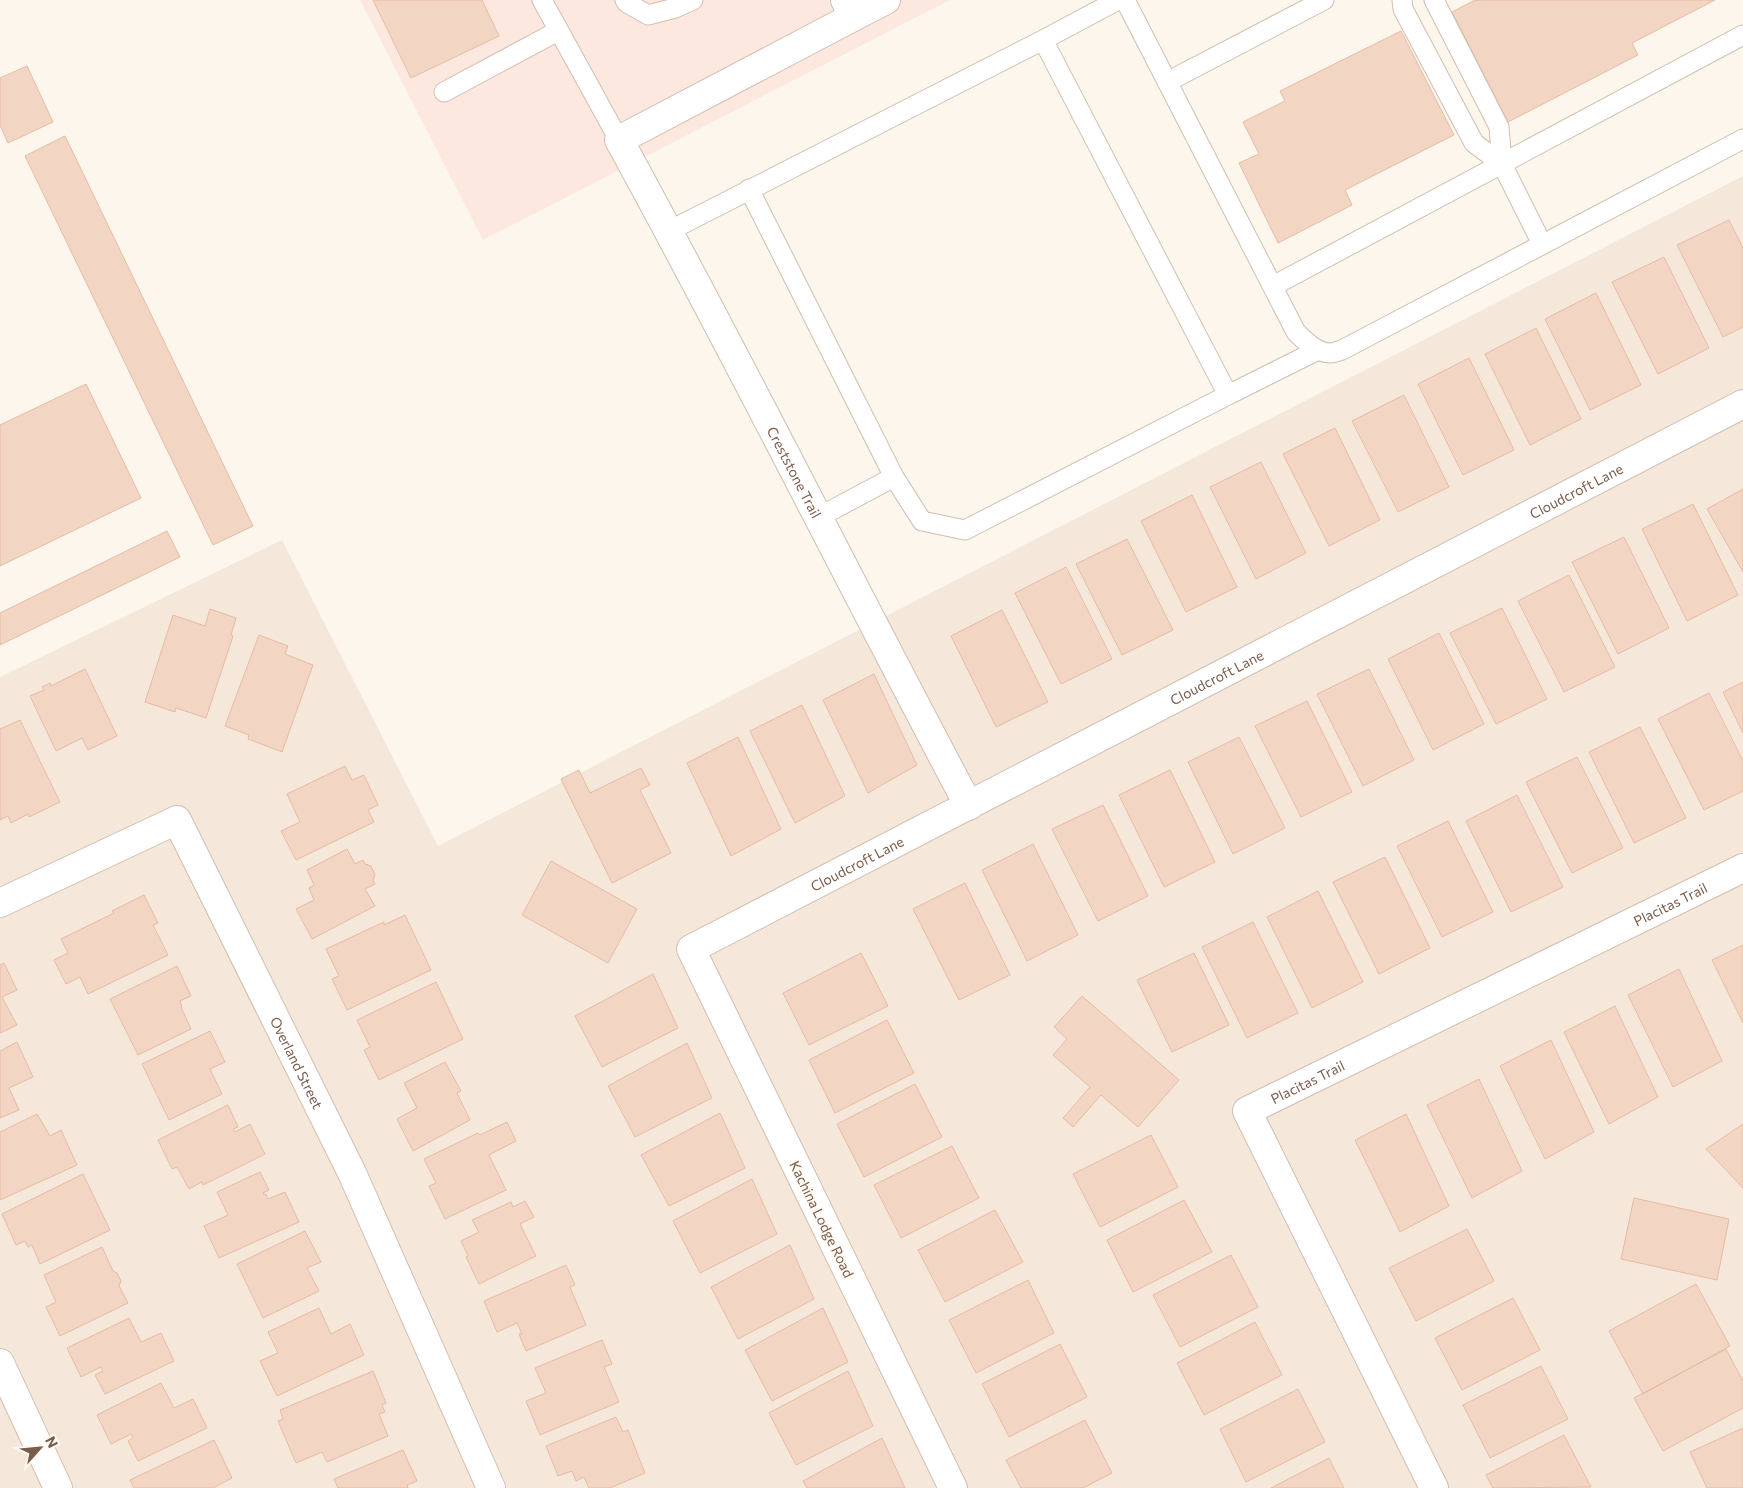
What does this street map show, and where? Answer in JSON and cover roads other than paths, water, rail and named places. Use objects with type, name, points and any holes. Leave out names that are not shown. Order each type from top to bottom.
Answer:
[{"type":"street","points":[[619,140],[849,8],[886,0]]},
{"type":"street","name":"Creststone Trail","points":[[619,140],[669,231],[969,806]]},
{"type":"street","name":"Cloudcroft Lane","points":[[691,949],[1743,404]]},
{"type":"street","name":"Overland Street","points":[[0,903],[177,820],[352,1173],[490,1488]]},
{"type":"street","name":"Placitas Trail","points":[[1434,1488],[1248,1111],[1743,868]]},
{"type":"street","name":"Kachina Lodge Road","points":[[691,949],[953,1488]]},
{"type":"street","points":[[0,1362],[58,1488]]},
{"type":"lane","points":[[542,0],[619,140]]},
{"type":"lane","points":[[625,0],[648,15],[676,8],[693,0]]},
{"type":"lane","points":[[669,231],[1118,0]]},
{"type":"lane","points":[[1125,0],[1296,332],[1307,343],[1318,350],[1330,353],[1342,350],[1743,139]]},
{"type":"lane","points":[[1167,82],[1324,0]]},
{"type":"lane","points":[[1402,0],[1403,9],[1474,143],[1502,164]]},
{"type":"lane","points":[[1434,0],[1499,127],[1502,164],[1542,244]]},
{"type":"lane","points":[[444,92],[558,31]]},
{"type":"lane","points":[[1273,286],[1743,35]]},
{"type":"lane","points":[[1043,40],[1228,395]]},
{"type":"lane","points":[[749,189],[894,477],[922,521],[965,530],[1318,350]]},
{"type":"lane","points":[[818,518],[894,477]]}]
